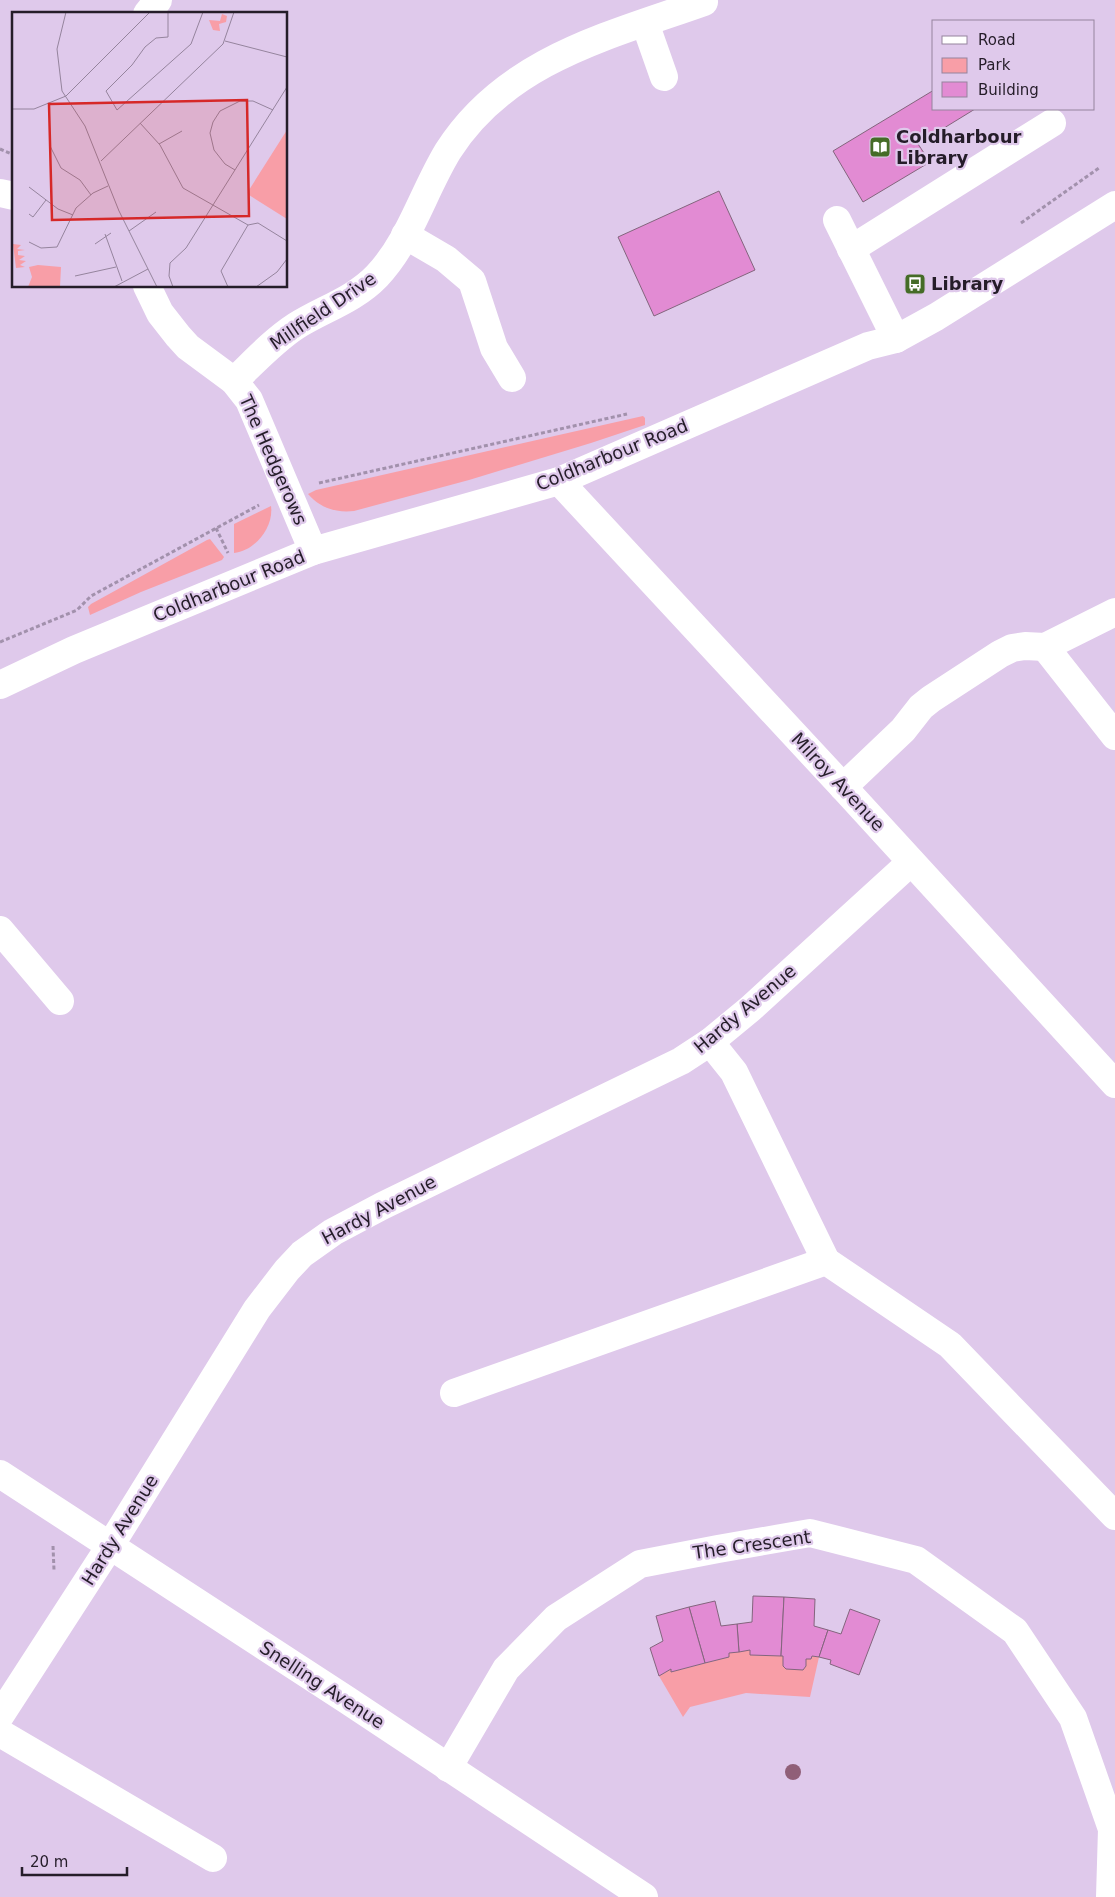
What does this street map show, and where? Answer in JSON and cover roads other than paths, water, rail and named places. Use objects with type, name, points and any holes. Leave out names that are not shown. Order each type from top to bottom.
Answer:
[{"type":"street","points":[[149,12],[158,0]]},
{"type":"street","name":"Millfield Drive","points":[[234,381],[283,335],[308,319],[344,301],[367,285],[384,268],[405,235],[440,164],[450,148],[472,120],[497,95],[524,75],[559,55],[704,2]]},
{"type":"street","points":[[645,23],[664,77]]},
{"type":"street","points":[[851,249],[1052,123]]},
{"type":"street","name":"Coldharbour Road","points":[[0,684],[74,650],[314,551],[559,481],[868,346],[896,339],[952,308],[1115,205]]},
{"type":"street","points":[[837,220],[896,339]]},
{"type":"street","points":[[405,235],[446,259],[470,278],[477,291],[494,348],[512,378]]},
{"type":"street","name":"The Hedgerows","points":[[148,288],[160,313],[178,336],[188,347],[234,381],[251,405],[314,551]]},
{"type":"street","name":"Milroy Avenue","points":[[559,481],[1115,1084]]},
{"type":"street","points":[[843,787],[903,730],[921,707],[1000,654],[1012,648],[1024,646],[1045,647],[1115,612]]},
{"type":"street","points":[[1045,647],[1115,736]]},
{"type":"street","name":"Hardy Avenue","points":[[0,1716],[110,1546],[257,1310],[287,1270],[302,1254],[333,1232],[382,1206],[680,1061],[710,1042],[911,862]]},
{"type":"street","points":[[3,940],[60,1001]]},
{"type":"street","points":[[710,1042],[734,1072],[826,1261],[950,1345],[1115,1516]]},
{"type":"street","points":[[454,1393],[826,1261]]},
{"type":"street","name":"Snelling Avenue","points":[[0,1474],[644,1897]]},
{"type":"street","name":"The Crescent","points":[[448,1768],[506,1670],[556,1618],[640,1564],[718,1548],[810,1533],[916,1560],[1015,1631],[1073,1718],[1112,1829],[1110,1897]]},
{"type":"street","points":[[0,1733],[213,1858]]},
{"type":"place","name":"Coldharbour Library","points":[[880,147]]},
{"type":"place","name":"Library","points":[[915,284]]}]
